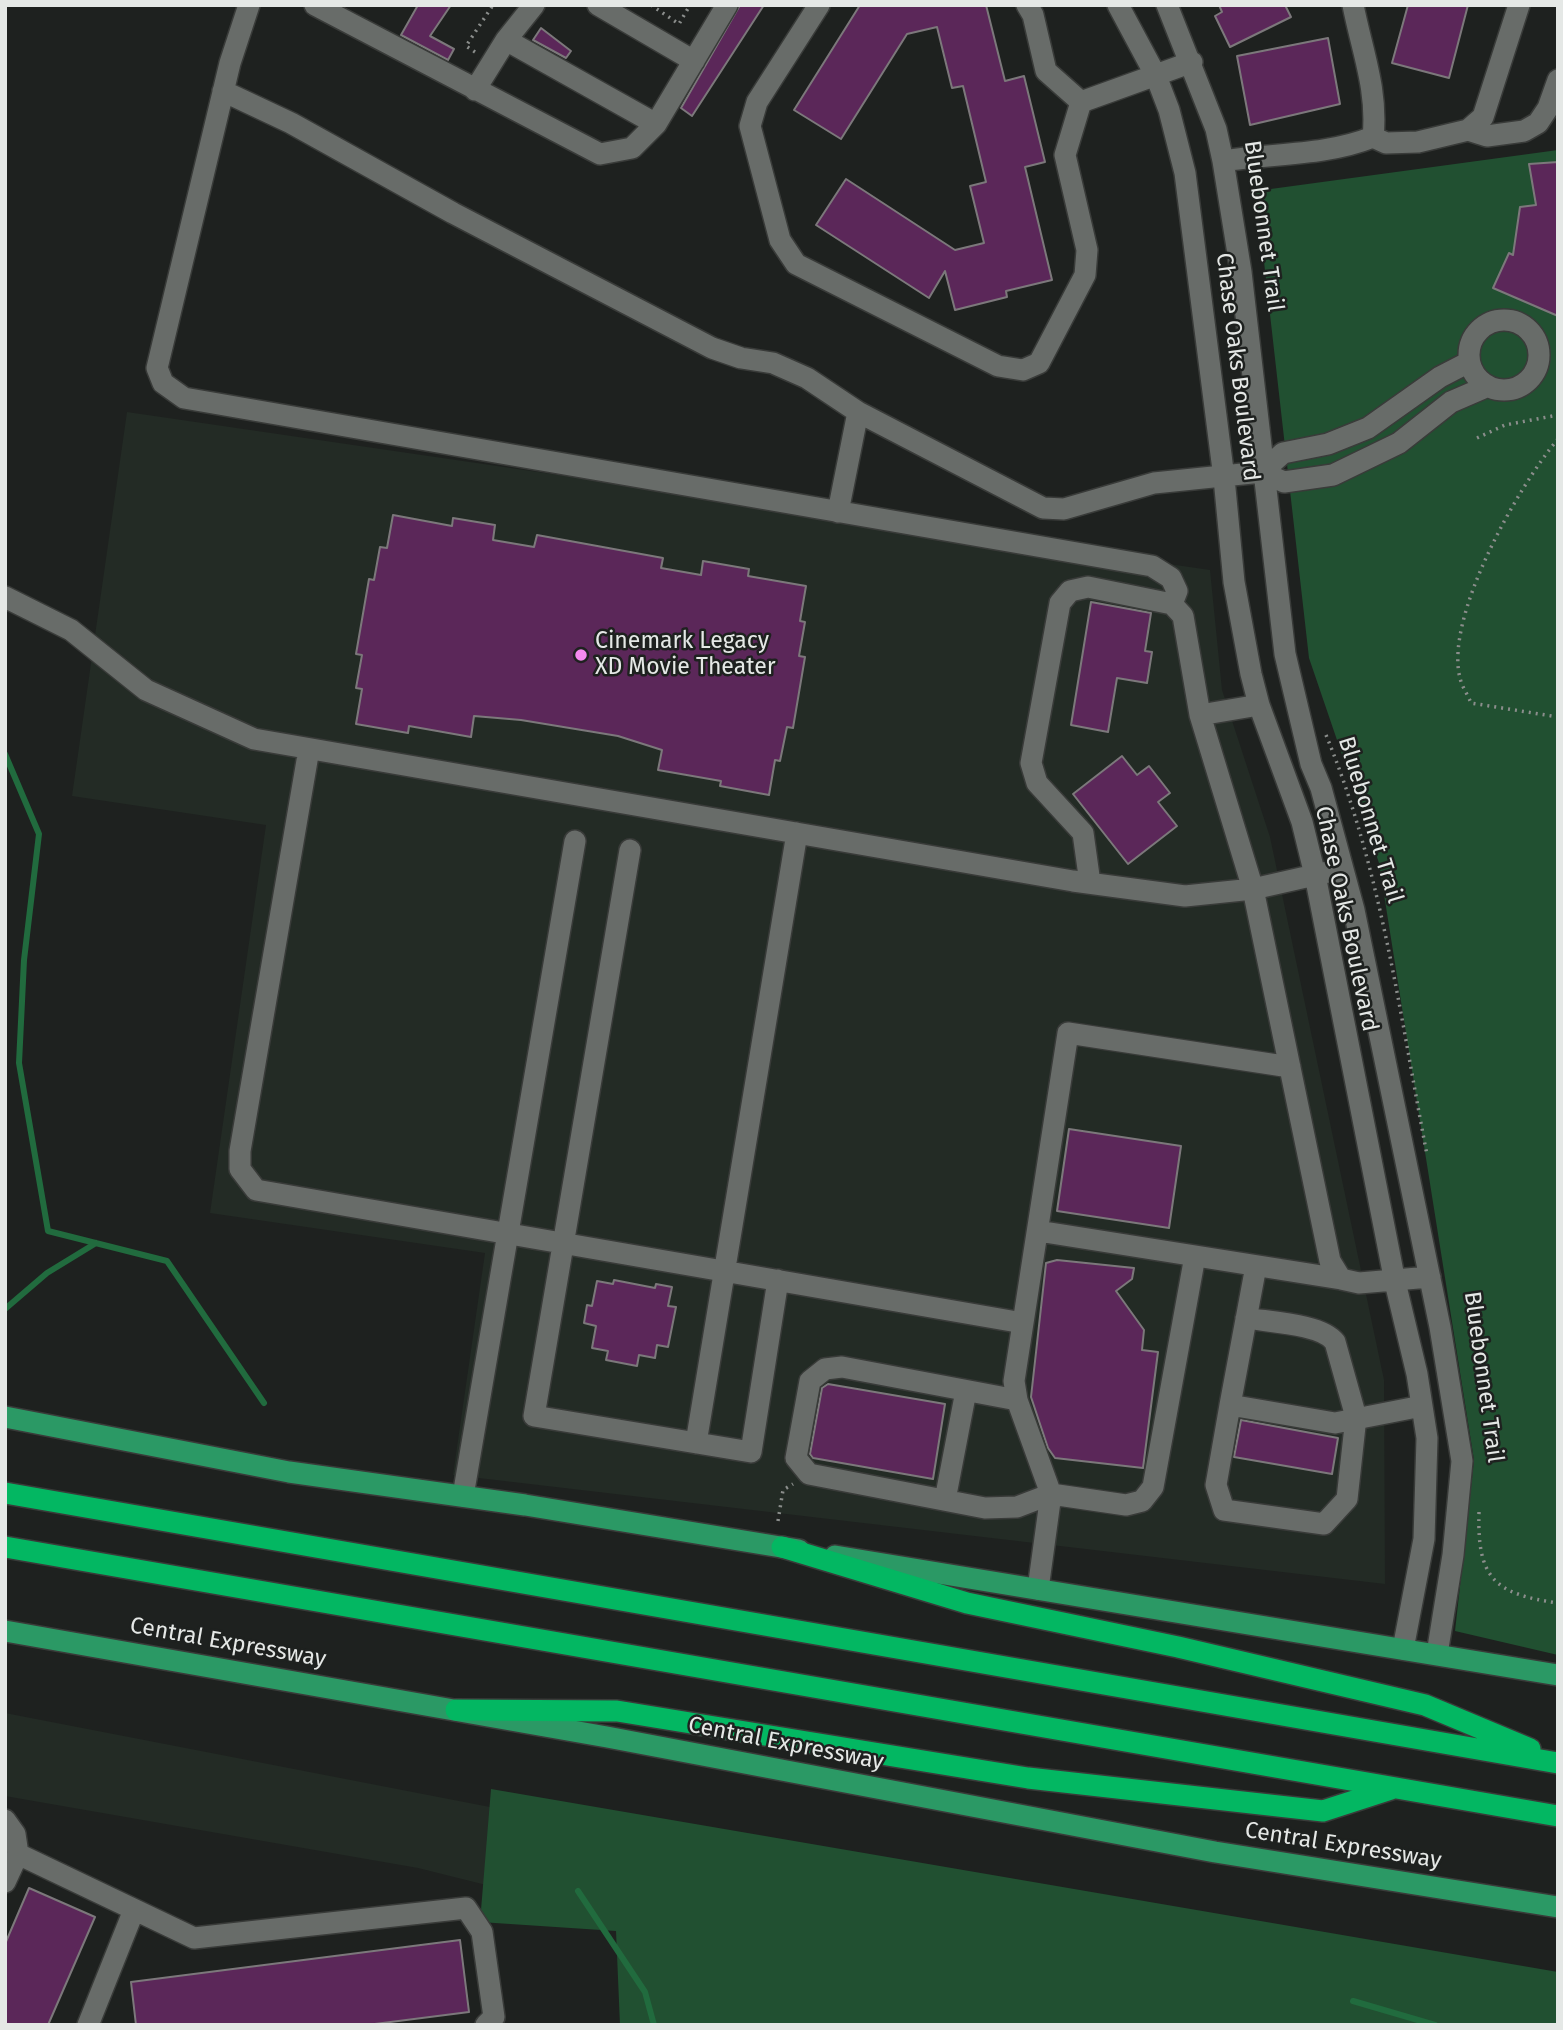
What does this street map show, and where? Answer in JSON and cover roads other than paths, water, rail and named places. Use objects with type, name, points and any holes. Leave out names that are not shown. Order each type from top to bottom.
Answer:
[{"type":"highway","points":[[5,1493],[1558,1761]]},
{"type":"highway","points":[[5,1547],[1558,1816]]},
{"type":"highway","points":[[782,1547],[967,1603],[1178,1647],[1425,1705],[1558,1761]]},
{"type":"highway","points":[[456,1710],[617,1711],[1028,1778],[1323,1811],[1396,1788]]},
{"type":"main road","points":[[5,1418],[289,1472],[463,1496],[782,1547],[1558,1675]]},
{"type":"main road","name":"Central Expressway","points":[[5,1631],[456,1710],[1215,1852],[1558,1907]]},
{"type":"street","points":[[249,5],[223,92],[157,368],[163,383],[184,398],[1152,566],[1171,578],[1177,591],[1172,604]]},
{"type":"street","points":[[315,5],[600,154],[632,148],[656,124],[727,5]]},
{"type":"street","points":[[475,90],[506,40],[534,5]]},
{"type":"street","points":[[598,5],[694,61]]},
{"type":"street","points":[[819,5],[757,102],[750,126],[779,240],[796,264],[998,366],[1023,370],[1038,363],[1085,275],[1087,250],[1065,155],[1081,102]]},
{"type":"street","points":[[1027,5],[1033,15],[1046,71],[1081,102]]},
{"type":"street","name":"Chase Oaks Boulevard","points":[[1118,5],[1156,76],[1169,110],[1185,173],[1224,478],[1234,582],[1259,705],[1302,822],[1315,875],[1422,1406],[1427,1438],[1424,1539],[1403,1648]]},
{"type":"street","name":"Chase Oaks Boulevard","points":[[1167,5],[1192,62],[1216,129],[1223,161],[1241,272],[1284,654],[1311,764],[1321,788],[1343,869],[1430,1277],[1462,1461],[1453,1555],[1437,1654]]},
{"type":"street","points":[[1353,5],[1359,41],[1374,88],[1373,137]]},
{"type":"street","points":[[1223,161],[1326,151],[1347,147],[1373,137],[1386,143],[1418,142],[1468,130],[1483,117],[1520,5]]},
{"type":"street","points":[[506,40],[656,124]]},
{"type":"street","points":[[1081,102],[1192,62]]},
{"type":"street","points":[[1468,130],[1487,136],[1505,135],[1538,123],[1548,108],[1558,80]]},
{"type":"street","points":[[223,92],[291,123],[453,213],[712,348],[741,358],[773,363],[807,378],[858,412],[1043,508],[1064,509],[1154,483],[1224,478],[1262,472],[1283,453],[1328,444],[1368,428],[1440,377],[1469,362]]},
{"type":"street","points":[[1493,321],[1517,322],[1534,337],[1538,348],[1538,364],[1530,378],[1510,389],[1488,386],[1475,376],[1469,362],[1474,337],[1493,321]]},
{"type":"street","points":[[1262,472],[1284,482],[1333,475],[1399,443],[1451,402],[1488,386]]},
{"type":"street","points":[[838,512],[858,412]]},
{"type":"street","points":[[1090,883],[1083,833],[1037,783],[1031,763],[1060,603],[1070,591],[1088,587],[1172,604],[1183,616],[1200,715],[1253,889],[1330,1261],[1341,1279]]},
{"type":"street","points":[[5,597],[71,630],[146,690],[254,739],[1185,897],[1253,889],[1343,869]]},
{"type":"street","points":[[1200,715],[1259,705]]},
{"type":"street","points":[[309,749],[240,1151],[240,1170],[256,1190],[1023,1323]]},
{"type":"street","points":[[696,1443],[797,833]]},
{"type":"street","points":[[463,1496],[575,841]]},
{"type":"street","points":[[630,850],[534,1416],[751,1452],[778,1280]]},
{"type":"street","points":[[1038,1589],[1051,1494],[1017,1400],[1014,1381],[1068,1033],[1290,1067]]},
{"type":"street","points":[[1038,1231],[1359,1283],[1430,1277]]},
{"type":"street","points":[[1017,1400],[842,1367],[825,1369],[810,1381],[796,1458],[808,1474],[985,1508],[1017,1507],[1051,1494],[1126,1505],[1142,1501],[1153,1487],[1195,1256]]},
{"type":"street","points":[[1246,1318],[1329,1335],[1342,1361],[1356,1417],[1347,1499],[1324,1524],[1224,1510],[1216,1486],[1230,1405],[1246,1318],[1256,1266]]},
{"type":"street","points":[[945,1500],[966,1391]]},
{"type":"street","points":[[1230,1405],[1335,1423],[1422,1406]]},
{"type":"street","points":[[5,1820],[15,1833],[18,1854],[5,1882]]},
{"type":"street","points":[[18,1854],[194,1938],[466,1908],[482,1932],[495,2017],[486,2025]]},
{"type":"street","points":[[88,2025],[134,1910]]},
{"type":"waterway","points":[[5,754],[39,834],[24,960],[19,1063],[48,1231],[167,1261],[264,1403]]},
{"type":"waterway","points":[[5,1309],[47,1273],[96,1243]]},
{"type":"waterway","points":[[578,1891],[645,1992],[654,2025]]},
{"type":"waterway","points":[[1353,2001],[1435,2025]]},
{"type":"place","name":"Cinemark Legacy XD Movie Theater","points":[[581,655]]}]
